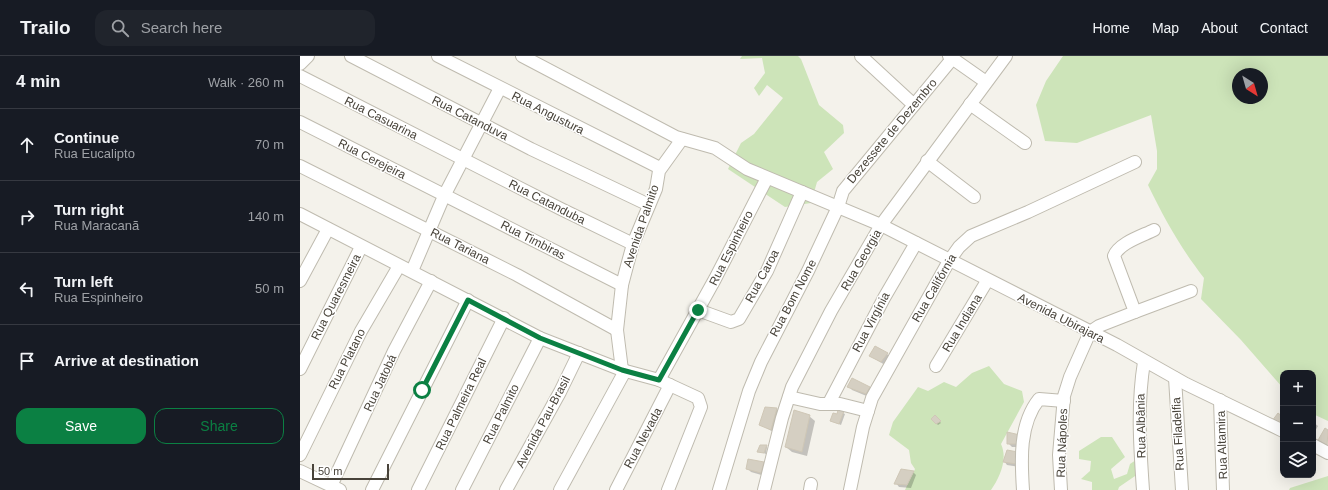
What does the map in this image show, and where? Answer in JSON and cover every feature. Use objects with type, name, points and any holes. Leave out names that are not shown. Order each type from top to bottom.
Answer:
[{"type":"street","points":[[300,64],[308,56]]},
{"type":"street","name":"Rua Catanduva","points":[[351,56],[482,124],[590,178],[649,205]]},
{"type":"street","name":"Rua Angustura","points":[[438,56],[660,168]]},
{"type":"street","name":"Avenida Ubirajara","points":[[522,56],[682,138],[715,148],[740,166],[881,225],[987,281],[1090,332],[1175,378],[1280,430]]},
{"type":"street","points":[[861,56],[914,105]]},
{"type":"street","name":"Rua Georgia","points":[[764,490],[782,418],[789,397],[809,352],[881,225],[926,161],[1006,56]]},
{"type":"street","points":[[950,58],[986,82]]},
{"type":"street","name":"Dezessete de Dezembro","points":[[838,207],[843,191],[849,183],[914,105],[950,58]]},
{"type":"street","name":"Rua Casuarina","points":[[300,76],[463,159]]},
{"type":"street","points":[[412,271],[444,196],[500,88]]},
{"type":"street","points":[[970,104],[1025,143]]},
{"type":"street","name":"Rua Cerejeira","points":[[300,122],[444,196]]},
{"type":"street","name":"Avenida Palmito","points":[[623,370],[618,330],[622,285],[633,244],[656,189],[660,168],[682,138]]},
{"type":"street","name":"Rua Catanduba","points":[[463,159],[633,244]]},
{"type":"street","points":[[926,161],[974,197]]},
{"type":"street","name":"Rua Califórnia","points":[[850,490],[863,427],[872,398],[949,261],[959,247],[971,236],[1028,212],[1135,162]]},
{"type":"street","name":"Rua Tariana","points":[[300,166],[557,296],[618,330]]},
{"type":"street","name":"Rua Espinheiro","points":[[659,380],[698,310],[767,178]]},
{"type":"street","name":"Rua Caroa","points":[[698,310],[731,322],[739,319],[767,271],[802,192]]},
{"type":"street","name":"Rua Timbiras","points":[[444,196],[622,285]]},
{"type":"street","name":"Rua Bom Nome","points":[[721,484],[749,391],[771,340],[808,272],[838,207]]},
{"type":"street","points":[[300,214],[328,230],[399,266],[412,271],[540,338],[623,370],[659,380],[698,398],[701,407],[668,490]]},
{"type":"street","points":[[300,281],[328,230]]},
{"type":"street","points":[[1135,312],[1114,256],[1116,251],[1126,244],[1154,230]]},
{"type":"street","name":"Rua Virgínia","points":[[829,403],[884,298],[916,243]]},
{"type":"street","name":"Rua Quaresmeira","points":[[300,369],[361,247]]},
{"type":"street","name":"Rua Platano","points":[[300,455],[361,331],[399,266]]},
{"type":"street","name":"Rua Jatobá","points":[[335,488],[394,351],[431,281]]},
{"type":"street","name":"Rua Indiana","points":[[936,366],[987,281]]},
{"type":"street","points":[[1090,332],[1099,326],[1191,291]]},
{"type":"street","points":[[372,490],[468,300]]},
{"type":"street","name":"Rua Palmeira Real","points":[[418,490],[504,318]]},
{"type":"street","name":"Rua Nápoles","points":[[1061,490],[1059,455],[1064,398],[1070,377],[1090,332]]},
{"type":"street","name":"Rua Palmito","points":[[462,490],[540,338]]},
{"type":"street","name":"Avenida Pau-Brasil","points":[[506,490],[560,392],[579,353]]},
{"type":"street","name":"Rua Albânia","points":[[1143,490],[1139,412],[1144,362]]},
{"type":"street","points":[[560,490],[623,370]]},
{"type":"street","name":"Rua Filadelfia","points":[[1175,378],[1182,490]]},
{"type":"street","name":"Rua Nevada","points":[[616,490],[670,385]]},
{"type":"street","points":[[789,397],[810,402],[849,405],[868,411]]},
{"type":"street","points":[[1023,490],[1023,441],[1029,414],[1039,399],[1064,398]]},
{"type":"street","name":"Rua Altamira","points":[[1220,400],[1223,490]]},
{"type":"street","points":[[1316,447],[1328,453]]},
{"type":"street","points":[[300,471],[335,488]]},
{"type":"green space","points":[[742,56],[798,56],[801,59],[819,105],[843,125],[844,133],[824,152],[833,169],[817,182],[811,203],[785,207],[728,169],[741,143],[754,134],[783,98],[767,85],[759,96],[754,88],[765,73],[762,58],[740,59]]},
{"type":"green space","points":[[1063,56],[1328,56],[1328,421],[1316,415],[1316,370],[1280,370],[1280,385],[1241,340],[1201,299],[1204,278],[1173,233],[1148,185],[1157,169],[1157,151],[1151,115],[1077,143],[1045,141],[1036,105],[1046,81]]},
{"type":"green space","points":[[989,366],[1004,384],[1022,391],[1024,402],[1001,444],[1004,456],[1002,468],[991,490],[905,490],[915,469],[911,463],[909,450],[889,435],[893,422],[918,387],[928,391],[944,382],[956,387],[972,373]]},
{"type":"green space","points":[[1101,437],[1112,437],[1125,457],[1111,469],[1114,479],[1127,474],[1130,464],[1136,460],[1138,474],[1119,487],[1118,490],[1092,490],[1092,482],[1081,479],[1090,471],[1091,461],[1079,459],[1079,451]]},
{"type":"green space","points":[[1328,476],[1328,490],[1289,490],[1290,488]]},
{"type":"building","points":[[875,346],[888,353],[881,362],[869,356]]},
{"type":"building","points":[[852,378],[870,387],[866,394],[847,387]]},
{"type":"building","points":[[765,407],[777,408],[771,430],[759,425]]},
{"type":"building","points":[[794,410],[810,415],[802,452],[785,447]]},
{"type":"building","points":[[838,410],[844,411],[839,424],[830,421],[833,413],[837,414]]},
{"type":"building","points":[[1278,413],[1280,415],[1280,425],[1272,421]]},
{"type":"building","points":[[935,415],[941,421],[936,424],[931,419]]},
{"type":"building","points":[[1325,428],[1328,430],[1327,447],[1317,442]]},
{"type":"building","points":[[1007,432],[1020,435],[1018,444],[1007,444]]},
{"type":"building","points":[[760,445],[767,445],[764,453],[757,452]]},
{"type":"building","points":[[1007,450],[1018,452],[1016,464],[1003,462]]},
{"type":"building","points":[[748,459],[764,462],[761,473],[746,469]]},
{"type":"building","points":[[901,469],[914,471],[907,485],[894,484]]},
{"type":"route","points":[[422,390],[468,300],[540,338],[622,370],[659,380],[698,310]]}]
